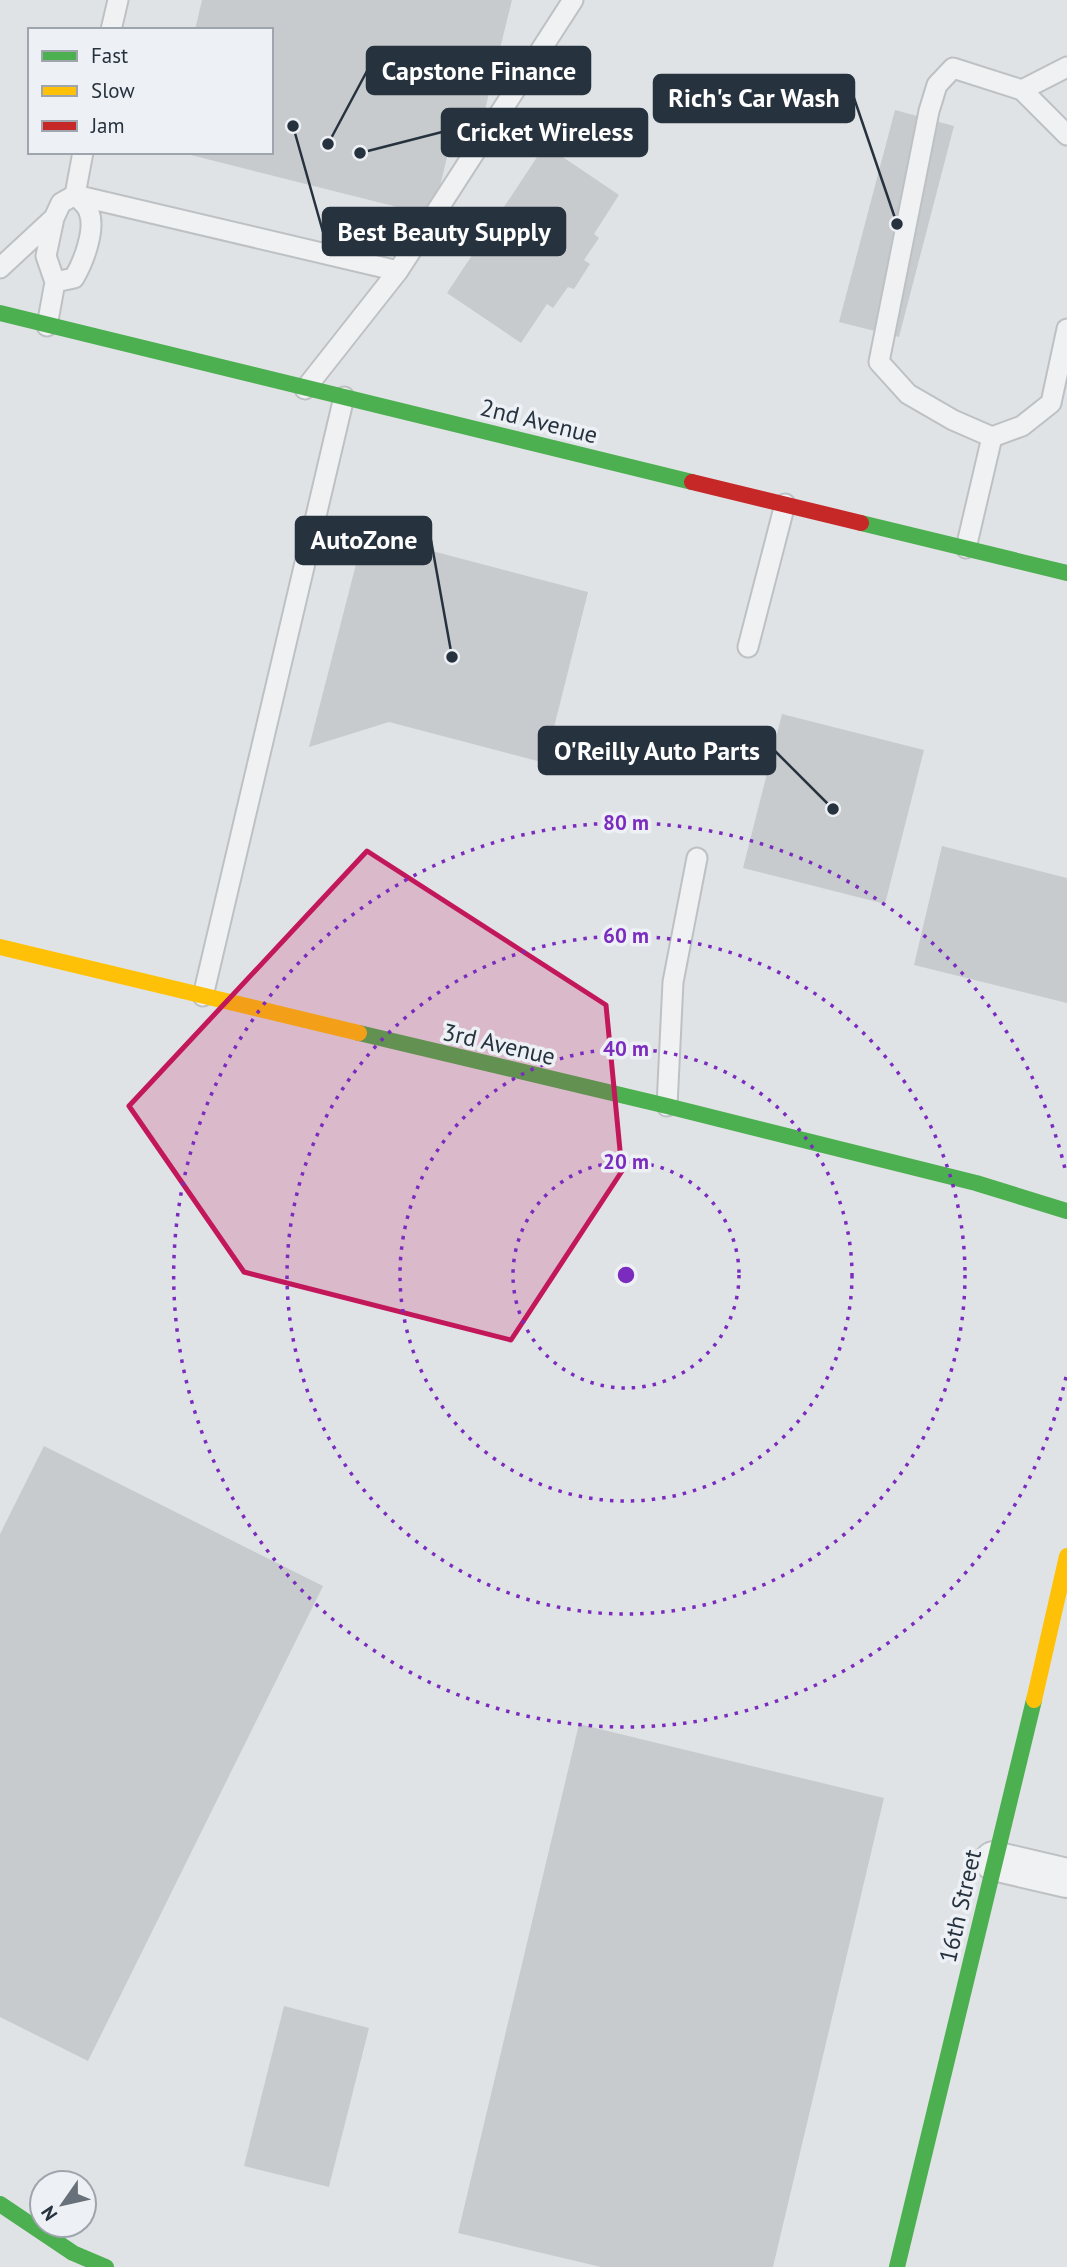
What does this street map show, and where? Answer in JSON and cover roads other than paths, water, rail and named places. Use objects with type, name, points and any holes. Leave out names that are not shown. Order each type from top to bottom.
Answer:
[{"type":"street","name":"2nd Avenue","points":[[0,313],[1067,573]]},
{"type":"street","name":"3rd Avenue","points":[[0,947],[667,1106],[976,1183],[1067,1211]]},
{"type":"street","name":"16th Street","points":[[897,2267],[1067,1556]]},
{"type":"street","points":[[994,1861],[1067,1878]]},
{"type":"street","points":[[0,2204],[73,2253],[106,2267]]},
{"type":"lane","points":[[111,28],[118,0]]},
{"type":"lane","points":[[305,389],[398,271],[573,0]]},
{"type":"lane","points":[[1022,90],[1067,66]]},
{"type":"lane","points":[[1067,135],[1022,90],[953,68],[937,85],[929,111],[880,362],[908,394],[953,420],[992,437],[1022,426],[1051,403],[1067,329]]},
{"type":"lane","points":[[75,195],[83,154]]},
{"type":"lane","points":[[47,326],[55,282],[46,256],[54,218],[61,203],[75,195],[398,271]]},
{"type":"lane","points":[[55,282],[74,278],[83,263],[92,222],[89,209],[75,195]]},
{"type":"lane","points":[[0,268],[54,218]]},
{"type":"lane","points":[[203,996],[344,397]]},
{"type":"lane","points":[[966,548],[992,437]]},
{"type":"lane","points":[[748,647],[785,504]]},
{"type":"lane","points":[[667,1106],[673,982],[697,859]]},
{"type":"place","name":"Best Beauty Supply","points":[[293,126]]},
{"type":"place","name":"Capstone Finance","points":[[328,144]]},
{"type":"place","name":"Cricket Wireless","points":[[360,153]]},
{"type":"place","name":"Rich's Car Wash","points":[[897,224]]},
{"type":"place","name":"AutoZone","points":[[452,657]]},
{"type":"place","name":"O'Reilly Auto Parts","points":[[833,809]]}]
